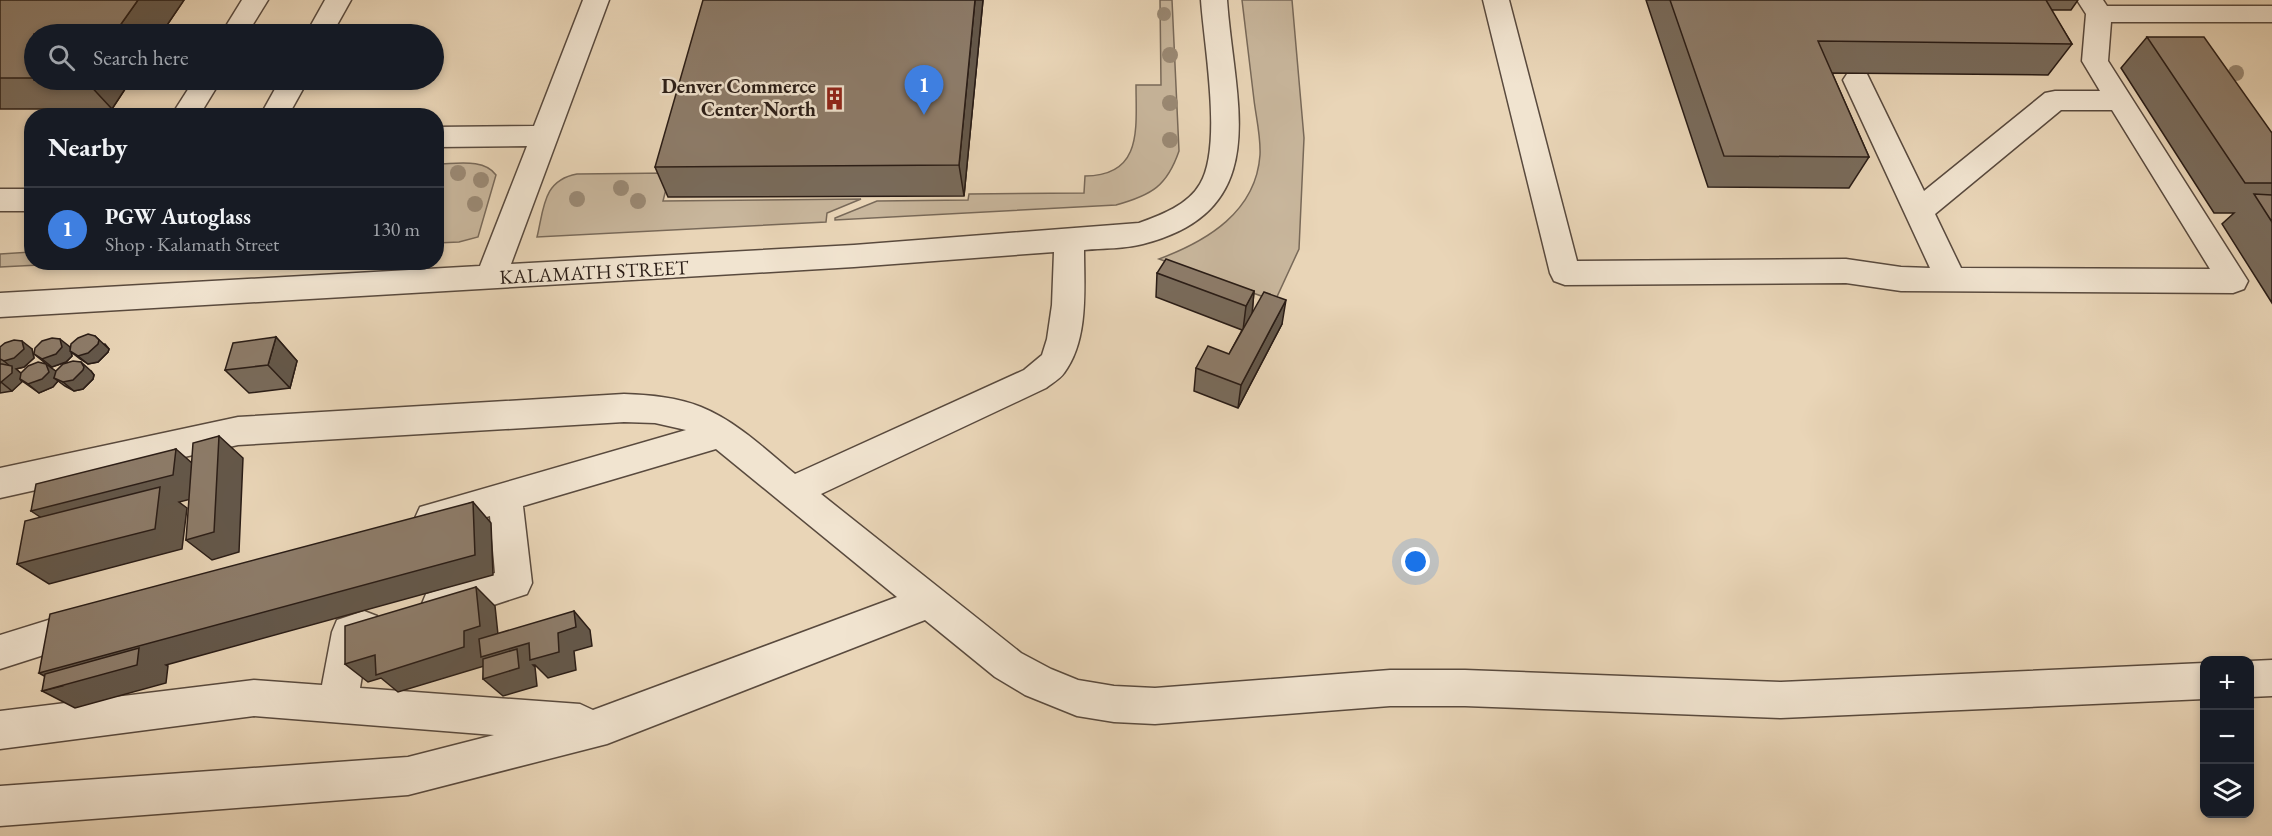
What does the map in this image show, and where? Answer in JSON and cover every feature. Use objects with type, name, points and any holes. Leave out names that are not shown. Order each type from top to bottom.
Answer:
[{"type":"street","points":[[240,24],[255,0]]},
{"type":"street","points":[[325,24],[338,0]]},
{"type":"street","points":[[491,278],[596,0]]},
{"type":"street","name":"KALAMATH STREET","points":[[0,305],[854,256],[1141,234],[1168,226],[1184,216],[1200,204],[1212,190],[1220,175],[1225,157],[1225,133],[1215,0]]},
{"type":"street","points":[[1496,0],[1565,273],[1846,272],[1901,279],[1951,280],[2233,280],[2095,62],[2094,7],[2272,14]]},
{"type":"street","points":[[1857,80],[1951,280]]},
{"type":"street","points":[[190,108],[201,90]]},
{"type":"street","points":[[278,108],[288,90]]},
{"type":"street","points":[[1919,211],[2055,100],[2120,101]]},
{"type":"street","points":[[444,137],[545,136]]},
{"type":"street","points":[[0,200],[24,200]]},
{"type":"street","points":[[792,491],[1035,379],[1052,364],[1062,346],[1065,328],[1070,241]]},
{"type":"street","points":[[0,483],[238,431],[624,408],[655,409],[691,417],[721,434],[1008,665],[1038,682],[1077,698],[1114,704],[1155,705],[1390,688],[1455,688],[1781,700],[2200,681]]},
{"type":"street","points":[[404,527],[721,434]]},
{"type":"street","points":[[338,704],[350,632],[514,583],[505,496]]},
{"type":"street","points":[[0,806],[408,776],[607,725],[929,602]]},
{"type":"street","points":[[0,652],[112,617]]},
{"type":"street","points":[[2254,679],[2272,678]]},
{"type":"street","points":[[0,730],[254,698],[607,725]]},
{"type":"shaded area","points":[[1160,0],[1172,0],[1179,151],[1169,173],[1149,193],[1116,205],[835,220],[835,218],[877,201],[968,200],[969,194],[1084,193],[1085,176],[1104,174],[1117,168],[1127,159],[1135,133],[1136,85],[1161,85]]},
{"type":"shaded area","points":[[1242,0],[1292,0],[1304,138],[1299,249],[1275,301],[1159,259],[1194,243],[1226,222],[1249,193],[1256,175],[1260,141]]},
{"type":"shaded area","points":[[444,164],[477,164],[491,170],[496,175],[478,237],[444,243]]},
{"type":"shaded area","points":[[670,173],[663,201],[861,199],[827,213],[826,222],[537,237],[547,197],[557,182],[566,177],[577,174]]},
{"type":"shaded area","points":[[24,252],[24,266],[0,267],[0,254]]},
{"type":"building","points":[[0,0],[138,0],[121,24],[24,24],[24,78],[0,78]]},
{"type":"building","name":"Denver Commerce Center North","points":[[703,0],[975,0],[959,165],[655,167]]},
{"type":"building","points":[[1670,0],[2046,0],[2072,44],[1818,41],[1869,157],[1724,156]]},
{"type":"building","points":[[2147,37],[2204,37],[2272,133],[2272,183],[2245,183]]},
{"type":"building","points":[[2254,194],[2272,195],[2272,222]]},
{"type":"building","points":[[1166,259],[1254,291],[1246,306],[1157,273]]},
{"type":"building","points":[[1264,292],[1286,300],[1241,385],[1196,368],[1208,346],[1229,354]]},
{"type":"building","points":[[88,334],[99,340],[98,344],[88,353],[78,356],[70,351],[71,344]]},
{"type":"building","points":[[276,337],[268,365],[225,370],[233,343]]},
{"type":"building","points":[[52,338],[60,339],[62,347],[56,354],[42,359],[34,354],[35,348],[42,341]]},
{"type":"building","points":[[14,340],[22,341],[24,349],[14,358],[4,361],[0,359],[0,347]]},
{"type":"building","points":[[73,361],[81,362],[84,367],[73,380],[63,382],[54,378],[56,371],[63,364]]},
{"type":"building","points":[[38,362],[46,364],[49,372],[42,379],[28,384],[20,379],[21,373],[28,366]]},
{"type":"building","points":[[0,364],[12,366],[12,373],[0,383]]},
{"type":"building","points":[[219,436],[214,532],[186,540],[193,443]]},
{"type":"building","points":[[176,449],[173,475],[31,511],[36,484]]},
{"type":"building","points":[[160,487],[155,529],[17,564],[25,521]]},
{"type":"building","points":[[473,502],[475,555],[39,673],[50,614]]},
{"type":"building","points":[[476,587],[480,626],[464,631],[464,647],[376,675],[375,655],[345,664],[345,626]]},
{"type":"building","points":[[574,611],[576,627],[558,633],[559,652],[530,660],[529,643],[481,657],[479,639]]},
{"type":"building","points":[[139,648],[137,665],[42,691],[45,674]]},
{"type":"building","points":[[517,649],[519,668],[483,679],[483,659]]},
{"type":"place","name":"Denver Commerce Center North","points":[[834,98]]},
{"type":"place","name":"PGW Autoglass","points":[[924,115]]}]
